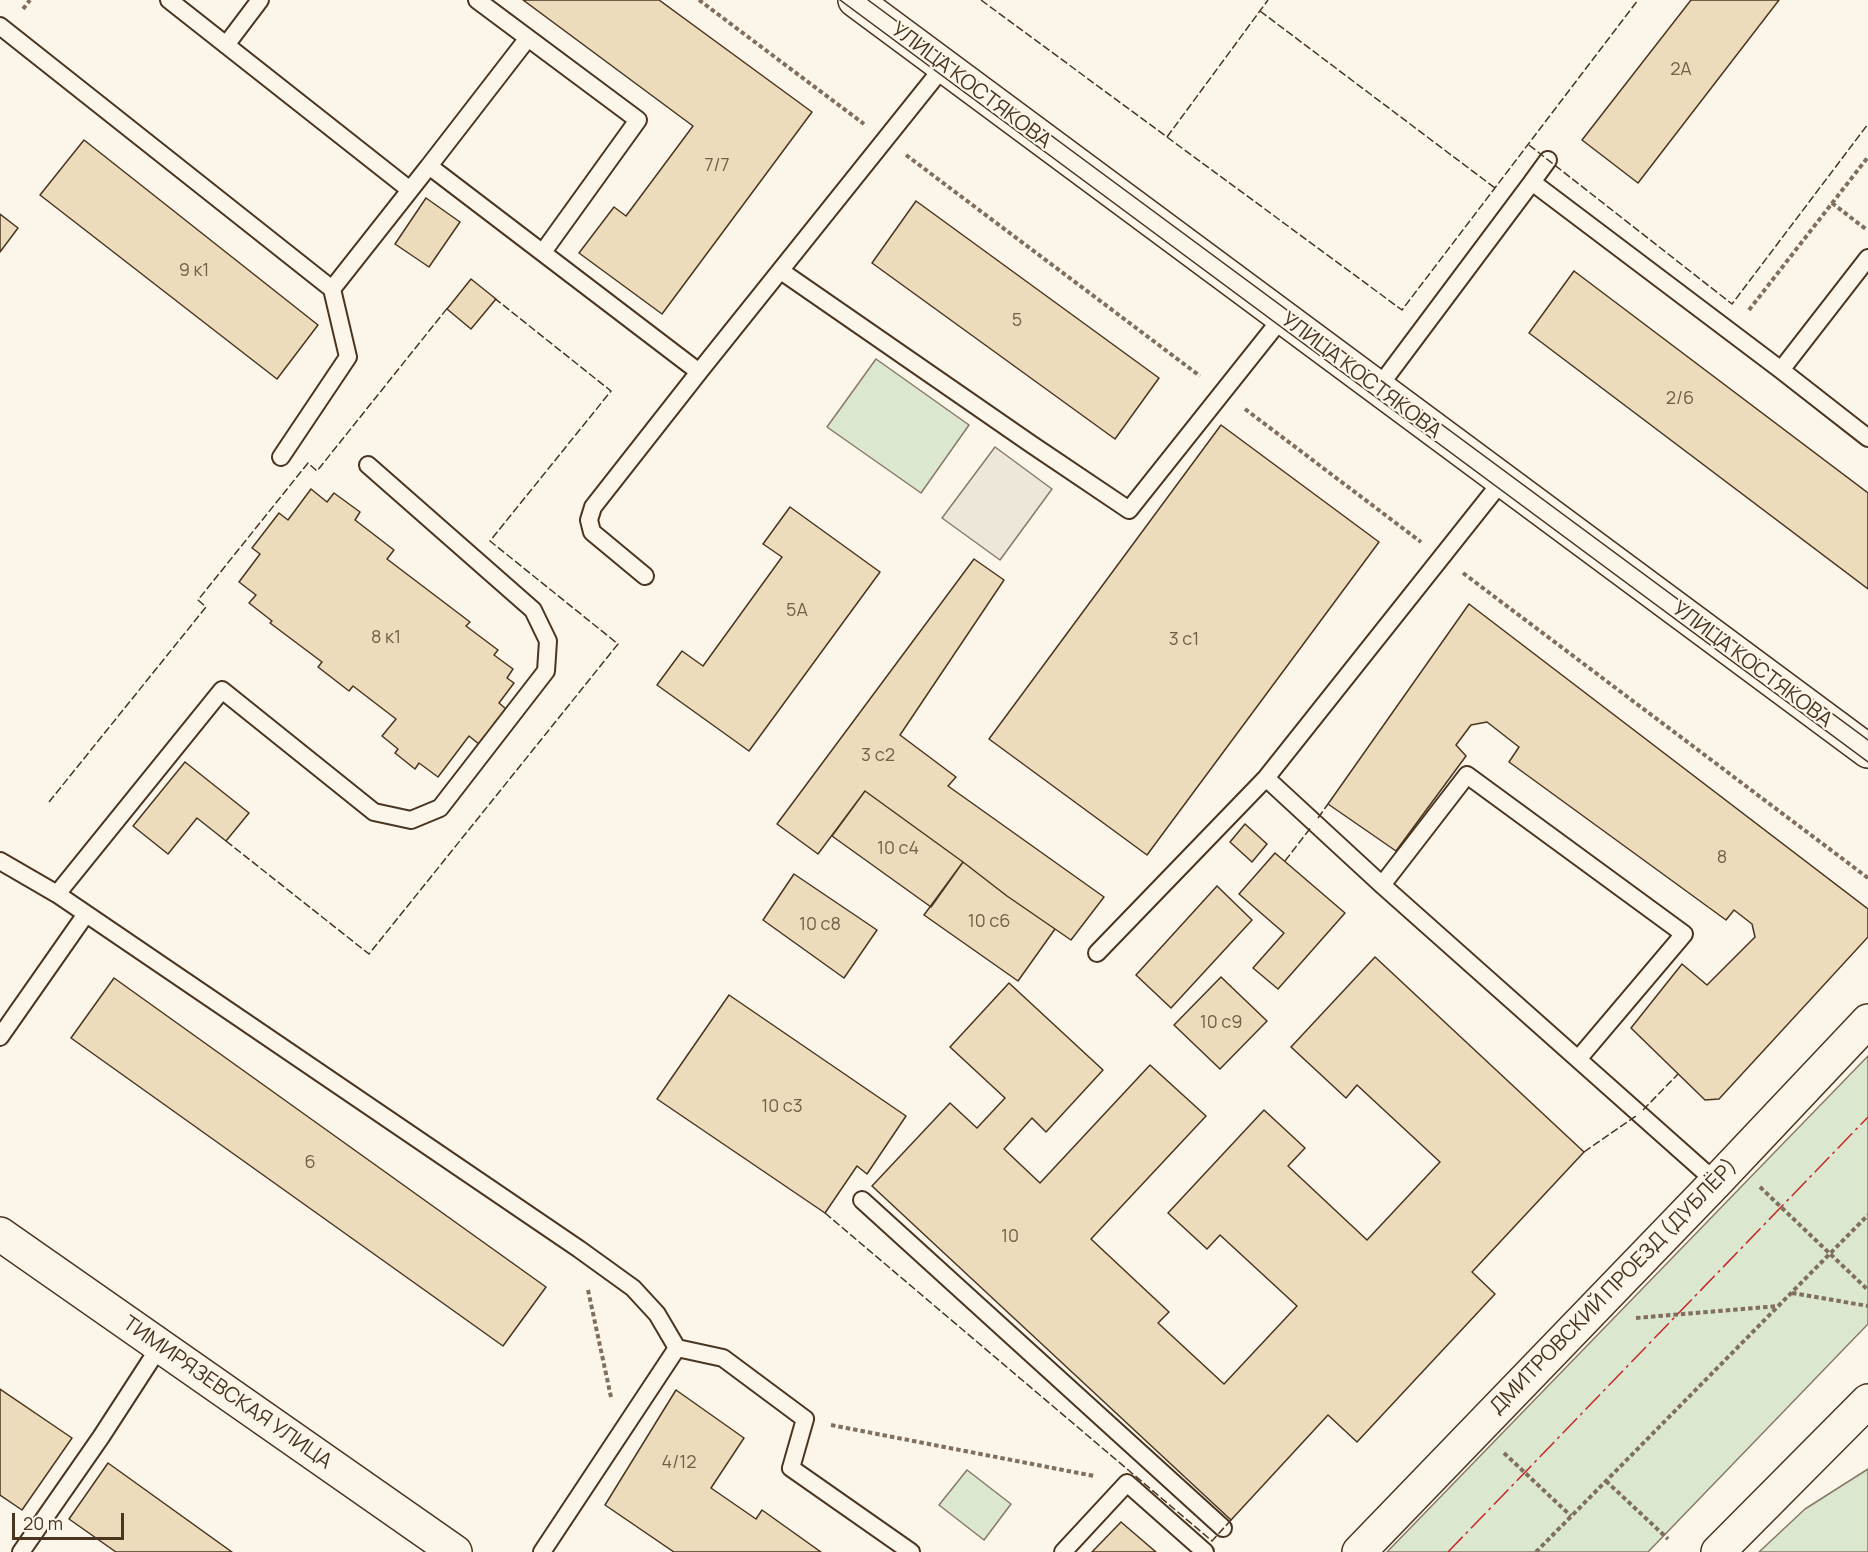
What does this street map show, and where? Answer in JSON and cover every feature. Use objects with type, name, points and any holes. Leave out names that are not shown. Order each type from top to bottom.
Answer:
[{"type":"street","name":"УЛИЦА КОСТЯКОВА","points":[[860,1],[944,66],[1868,752]]},
{"type":"street","name":"ДМИТРОВСКИЙ ПРОЕЗД (ДУБЛЁР)","points":[[1359,1552],[1868,1021]]},
{"type":"street","name":"ТИМИРЯЗЕВСКАЯ УЛИЦА","points":[[0,1234],[443,1549]]},
{"type":"street","points":[[1718,1552],[1868,1401]]},
{"type":"lane","points":[[169,0],[410,190]]},
{"type":"lane","points":[[226,45],[260,0]]},
{"type":"lane","points":[[477,0],[638,120],[543,252]]},
{"type":"lane","points":[[0,26],[332,289],[348,357],[281,457]]},
{"type":"lane","points":[[332,289],[528,38]]},
{"type":"lane","points":[[645,576],[592,532],[589,520],[593,507],[944,66]]},
{"type":"lane","points":[[1378,388],[1548,160]]},
{"type":"lane","points":[[429,166],[699,372]]},
{"type":"lane","points":[[1532,182],[1868,438]]},
{"type":"lane","points":[[1781,370],[1868,258]]},
{"type":"lane","points":[[781,271],[1129,510],[1283,318]]},
{"type":"lane","points":[[57,894],[222,690],[374,812],[411,820],[441,808],[546,671],[548,641],[533,610],[368,465]]},
{"type":"lane","points":[[1097,953],[1266,778],[1502,481]]},
{"type":"lane","points":[[1382,885],[1467,775],[1684,934],[1579,1058]]},
{"type":"lane","points":[[1266,778],[1382,885],[1716,1182]]},
{"type":"lane","points":[[0,861],[57,894],[633,1288],[657,1314],[677,1348],[723,1358],[805,1419],[791,1468],[911,1552]]},
{"type":"lane","points":[[0,1037],[86,914]]},
{"type":"lane","points":[[862,1200],[1223,1528]]},
{"type":"lane","points":[[21,1552],[101,1437],[160,1346]]},
{"type":"lane","points":[[542,1552],[677,1348]]},
{"type":"lane","points":[[1063,1552],[1127,1483],[1205,1552]]},
{"type":"path","points":[[699,0],[1868,878]]},
{"type":"path","points":[[1731,332],[1868,157]]},
{"type":"path","points":[[1832,203],[1868,231]]},
{"type":"path","points":[[1753,1181],[1868,1290]]},
{"type":"path","points":[[1536,1552],[1868,1215]]},
{"type":"path","points":[[579,1249],[619,1436]]},
{"type":"path","points":[[1791,1293],[1868,1306]]},
{"type":"path","points":[[1624,1319],[1779,1306]]},
{"type":"path","points":[[805,1419],[1127,1483]]},
{"type":"path","points":[[1496,1446],[1571,1516]]},
{"type":"path","points":[[1606,1481],[1668,1539]]},
{"type":"green space","points":[[876,359],[969,425],[921,493],[827,427]]},
{"type":"green space","points":[[1868,1056],[1868,1324],[1648,1552],[1387,1552]]},
{"type":"green space","points":[[1868,1469],[1868,1552],[1759,1552],[1805,1509]]},
{"type":"green space","points":[[967,1470],[1011,1504],[984,1540],[939,1505]]},
{"type":"shaded area","points":[[995,447],[1052,489],[1000,560],[942,518]]},
{"type":"building","points":[[523,0],[659,0],[812,112],[662,314],[579,253],[614,207],[626,216],[693,126]]},
{"type":"building","points":[[1691,0],[1779,0],[1638,183],[1582,140]]},
{"type":"building","points":[[84,140],[318,325],[277,379],[40,195]]},
{"type":"building","points":[[426,198],[460,222],[429,267],[395,244]]},
{"type":"building","points":[[916,201],[1159,378],[1115,439],[872,263]]},
{"type":"building","points":[[0,214],[18,228],[0,252]]},
{"type":"building","points":[[1574,271],[1868,493],[1868,589],[1529,333]]},
{"type":"building","points":[[471,279],[496,299],[471,329],[447,309]]},
{"type":"building","points":[[1221,425],[1379,542],[1147,855],[989,739]]},
{"type":"building","points":[[311,489],[327,502],[334,493],[360,512],[355,520],[394,550],[387,559],[470,622],[466,626],[498,650],[494,655],[513,669],[507,678],[514,683],[499,703],[506,709],[480,745],[469,736],[438,777],[419,763],[415,769],[395,753],[398,749],[382,736],[396,719],[353,686],[349,691],[318,667],[322,662],[270,623],[272,621],[249,603],[256,595],[239,582],[260,554],[252,548],[279,513],[288,520]]},
{"type":"building","points":[[790,507],[880,572],[749,751],[657,685],[682,651],[703,666],[782,557],[763,544]]},
{"type":"building","points":[[974,559],[1004,580],[900,735],[956,777],[948,786],[1104,897],[1071,940],[1007,896],[865,791],[818,854],[777,824]]},
{"type":"building","points":[[1469,604],[1868,909],[1868,937],[1719,1099],[1705,1100],[1631,1028],[1682,964],[1707,985],[1755,937],[1752,924],[1734,910],[1726,920],[1509,762],[1519,747],[1487,722],[1471,725],[1456,745],[1466,756],[1396,851],[1328,804]]},
{"type":"building","points":[[185,762],[249,813],[226,841],[197,818],[168,854],[133,826]]},
{"type":"building","points":[[865,791],[963,862],[931,907],[832,836]]},
{"type":"building","points":[[1245,824],[1267,844],[1252,862],[1230,842]]},
{"type":"building","points":[[1275,853],[1345,913],[1278,989],[1253,968],[1284,933],[1239,894]]},
{"type":"building","points":[[963,862],[1055,929],[1018,981],[924,915]]},
{"type":"building","points":[[794,874],[877,930],[844,978],[763,920]]},
{"type":"building","points":[[1217,886],[1252,920],[1171,1008],[1136,975]]},
{"type":"building","points":[[1375,957],[1584,1152],[1472,1272],[1495,1294],[1357,1442],[1328,1415],[1231,1520],[872,1186],[950,1103],[977,1128],[1005,1098],[950,1047],[1009,983],[1103,1070],[1046,1132],[1032,1118],[1004,1149],[1040,1183],[1150,1065],[1206,1116],[1091,1239],[1169,1312],[1158,1323],[1224,1384],[1297,1306],[1220,1235],[1207,1249],[1168,1213],[1264,1110],[1305,1148],[1288,1166],[1367,1240],[1440,1162],[1357,1085],[1346,1098],[1291,1047]]},
{"type":"building","points":[[1221,977],[1267,1021],[1220,1069],[1174,1025]]},
{"type":"building","points":[[114,978],[546,1287],[503,1346],[71,1038]]},
{"type":"building","points":[[729,995],[906,1116],[867,1174],[857,1166],[825,1213],[657,1099]]},
{"type":"building","points":[[0,1389],[72,1438],[22,1510],[0,1495]]},
{"type":"building","points":[[676,1390],[744,1438],[711,1488],[756,1519],[762,1510],[821,1552],[674,1552],[605,1505]]},
{"type":"building","points":[[108,1463],[232,1552],[116,1552],[69,1519]]},
{"type":"building","points":[[1121,1522],[1156,1552],[1092,1552]]},
{"type":"tram line","points":[[840,0],[1868,762]]},
{"type":"tram line","points":[[868,0],[1868,740]]},
{"type":"fence","points":[[981,0],[1167,137],[1268,0]]},
{"type":"fence","points":[[1167,137],[1402,310],[1638,0]]},
{"type":"fence","points":[[1260,11],[1495,188]]},
{"type":"fence","points":[[1529,145],[1732,304],[1868,124]]},
{"type":"fence","points":[[226,841],[369,954],[618,644],[490,541],[611,391],[493,297]]},
{"type":"fence","points":[[49,802],[206,607],[198,600],[308,463],[317,471],[449,306]]},
{"type":"fence","points":[[1318,818],[1328,804]]},
{"type":"fence","points":[[1285,861],[1312,826]]},
{"type":"fence","points":[[1643,1110],[1678,1074]]},
{"type":"fence","points":[[1584,1152],[1636,1116]]},
{"type":"fence","points":[[825,1213],[1212,1541],[1231,1520]]},
{"type":"power","points":[[1448,1552],[1868,1117]]}]
